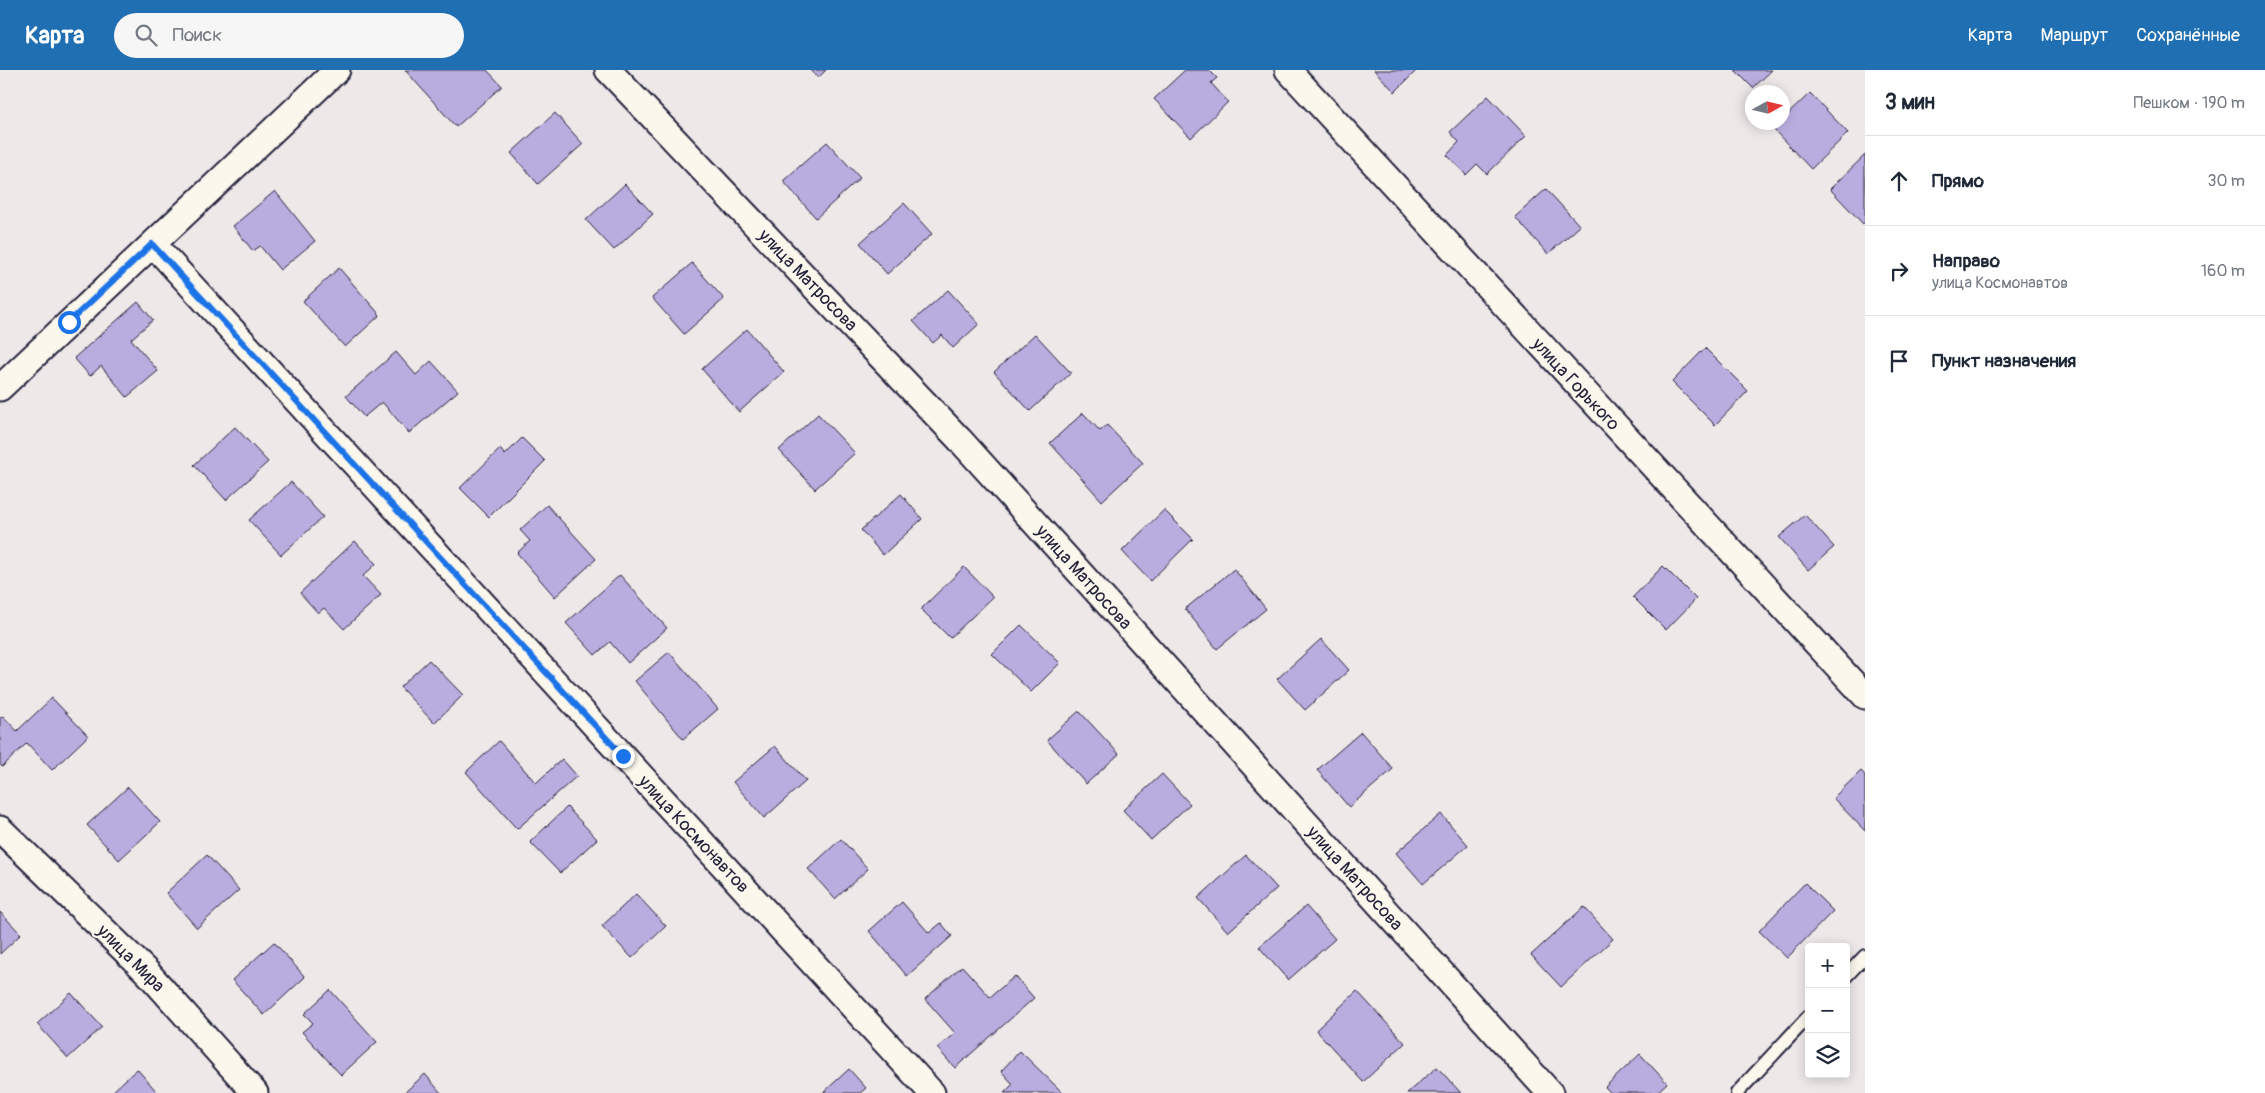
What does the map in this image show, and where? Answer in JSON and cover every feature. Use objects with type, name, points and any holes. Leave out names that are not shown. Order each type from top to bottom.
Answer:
[{"type":"street","points":[[0,388],[337,70]]},
{"type":"street","name":"улица Матросова","points":[[608,70],[960,440],[1550,1093]]},
{"type":"street","name":"улица Горького","points":[[1288,70],[1865,696]]},
{"type":"street","name":"улица Космонавтов","points":[[152,244],[932,1093]]},
{"type":"street","name":"улица Мира","points":[[0,829],[148,974],[255,1093]]},
{"type":"lane","points":[[1850,972],[1865,956]]},
{"type":"lane","points":[[1737,1093],[1805,1020]]},
{"type":"building","points":[[405,70],[487,70],[502,86],[456,127]]},
{"type":"building","points":[[811,70],[826,70],[818,78]]},
{"type":"building","points":[[1185,70],[1209,70],[1217,78],[1211,83],[1228,102],[1191,138],[1154,99]]},
{"type":"building","points":[[1374,70],[1417,70],[1395,92]]},
{"type":"building","points":[[1735,70],[1772,70],[1756,85],[1750,85]]},
{"type":"building","points":[[1810,93],[1848,133],[1811,169],[1774,130],[1790,130],[1790,112]]},
{"type":"building","points":[[1488,96],[1526,136],[1487,174],[1477,164],[1466,175],[1447,155],[1459,142],[1450,132]]},
{"type":"building","points":[[555,113],[583,144],[538,184],[511,153]]},
{"type":"building","points":[[827,142],[860,178],[816,218],[783,181]]},
{"type":"building","points":[[1865,155],[1865,222],[1863,224],[1830,189]]},
{"type":"building","points":[[625,184],[653,214],[614,250],[586,220]]},
{"type":"building","points":[[1546,189],[1580,226],[1548,254],[1515,217]]},
{"type":"building","points":[[275,191],[315,241],[280,270],[260,246],[253,251],[233,226]]},
{"type":"building","points":[[904,203],[932,234],[887,274],[860,243]]},
{"type":"building","points":[[692,263],[724,299],[684,334],[652,298]]},
{"type":"building","points":[[339,268],[380,315],[345,347],[303,301]]},
{"type":"building","points":[[948,290],[979,324],[953,348],[942,335],[933,343],[913,321]]},
{"type":"building","points":[[138,302],[153,320],[131,339],[158,371],[127,397],[101,366],[90,376],[74,358]]},
{"type":"building","points":[[747,329],[784,372],[739,412],[702,369]]},
{"type":"building","points":[[1035,334],[1071,373],[1030,411],[994,372]]},
{"type":"building","points":[[1705,348],[1748,391],[1715,425],[1672,382]]},
{"type":"building","points":[[396,352],[416,375],[431,361],[458,391],[409,433],[382,402],[364,417],[346,396]]},
{"type":"building","points":[[1083,413],[1100,431],[1107,425],[1143,463],[1102,501],[1050,443]]},
{"type":"building","points":[[818,414],[855,453],[815,489],[779,450]]},
{"type":"building","points":[[235,427],[268,462],[226,500],[194,465]]},
{"type":"building","points":[[522,438],[545,461],[489,517],[460,488],[500,449],[505,455]]},
{"type":"building","points":[[291,482],[323,517],[281,555],[249,520]]},
{"type":"building","points":[[901,494],[922,519],[883,555],[861,530]]},
{"type":"building","points":[[547,505],[596,559],[555,597],[517,553],[530,541],[520,530]]},
{"type":"building","points":[[1164,510],[1193,539],[1150,581],[1122,551]]},
{"type":"building","points":[[1805,515],[1834,547],[1808,570],[1779,537]]},
{"type":"building","points":[[355,541],[376,564],[363,576],[381,595],[344,629],[324,608],[318,613],[300,593]]},
{"type":"building","points":[[1663,566],[1696,599],[1666,630],[1633,597]]},
{"type":"building","points":[[964,567],[993,597],[950,638],[921,609]]},
{"type":"building","points":[[1234,569],[1266,609],[1217,649],[1185,609]]},
{"type":"building","points":[[620,575],[667,628],[628,663],[610,642],[595,655],[566,623]]},
{"type":"building","points":[[1021,625],[1060,663],[1031,692],[992,654]]},
{"type":"building","points":[[1321,639],[1349,670],[1305,710],[1277,679]]},
{"type":"building","points":[[669,652],[718,709],[683,739],[635,681]]},
{"type":"building","points":[[429,660],[463,695],[434,723],[400,687]]},
{"type":"building","points":[[52,698],[88,736],[52,770],[27,743],[2,767],[0,764],[0,718],[3,716],[17,731]]},
{"type":"building","points":[[1079,711],[1119,754],[1086,784],[1047,740]]},
{"type":"building","points":[[1361,732],[1393,769],[1349,807],[1317,770]]},
{"type":"building","points":[[499,741],[536,783],[562,759],[577,776],[517,829],[466,772]]},
{"type":"building","points":[[775,746],[806,781],[764,818],[733,782]]},
{"type":"building","points":[[1861,771],[1865,775],[1865,831],[1833,798]]},
{"type":"building","points":[[1162,774],[1190,804],[1151,840],[1123,810]]},
{"type":"building","points":[[128,787],[160,822],[119,860],[87,825]]},
{"type":"building","points":[[567,807],[597,839],[560,873],[530,842]]},
{"type":"building","points":[[1441,814],[1468,845],[1423,884],[1396,853]]},
{"type":"building","points":[[841,839],[868,869],[835,899],[808,869]]},
{"type":"building","points":[[207,855],[239,890],[197,928],[166,893]]},
{"type":"building","points":[[1246,855],[1277,888],[1228,932],[1198,898]]},
{"type":"building","points":[[1805,883],[1833,911],[1787,958],[1759,931]]},
{"type":"building","points":[[636,894],[666,926],[632,958],[602,926]]},
{"type":"building","points":[[902,902],[929,933],[941,923],[952,936],[907,976],[869,931]]},
{"type":"building","points":[[1306,906],[1335,939],[1288,980],[1259,947]]},
{"type":"building","points":[[1584,907],[1613,939],[1561,987],[1531,955]]},
{"type":"building","points":[[0,912],[21,934],[0,954]]},
{"type":"building","points":[[274,942],[305,977],[264,1015],[232,980]]},
{"type":"building","points":[[962,966],[990,997],[1015,976],[1034,998],[955,1068],[937,1048],[955,1033],[925,999]]},
{"type":"building","points":[[330,990],[377,1042],[341,1075],[302,1032],[313,1023],[304,1014]]},
{"type":"building","points":[[1357,991],[1405,1043],[1363,1082],[1316,1030]]},
{"type":"building","points":[[71,993],[102,1027],[68,1058],[37,1024]]},
{"type":"building","points":[[1020,1051],[1063,1093],[1004,1093],[1013,1084],[1001,1071]]},
{"type":"building","points":[[1640,1054],[1667,1083],[1656,1093],[1611,1093],[1605,1087]]},
{"type":"building","points":[[1437,1067],[1461,1093],[1407,1093]]},
{"type":"building","points":[[137,1069],[158,1093],[111,1093]]},
{"type":"building","points":[[849,1069],[866,1088],[860,1093],[823,1093]]},
{"type":"building","points":[[425,1074],[441,1093],[404,1093]]},
{"type":"route","points":[[69,322],[152,244],[623,756]]}]
